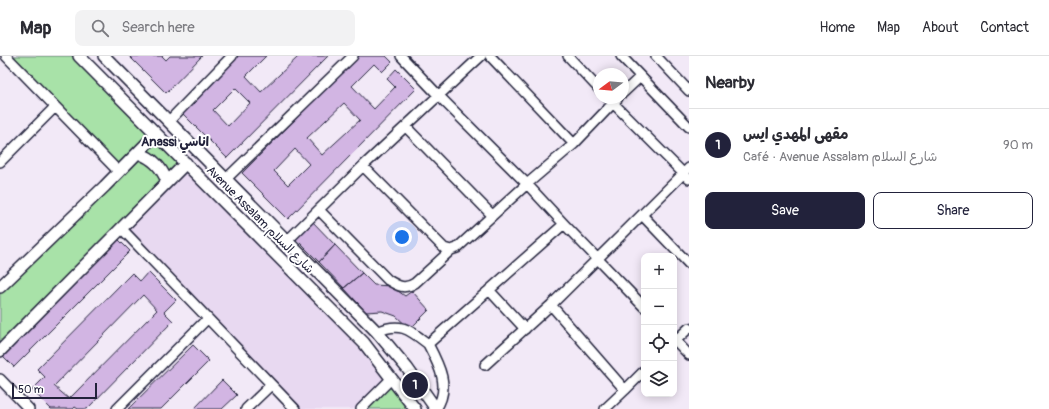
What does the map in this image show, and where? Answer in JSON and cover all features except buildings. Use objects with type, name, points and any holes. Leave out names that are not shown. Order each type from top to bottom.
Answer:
[{"type":"street","points":[[6,56],[119,172]]},
{"type":"street","name":"Avenue Assalam شارع السلام","points":[[79,56],[364,343],[415,409]]},
{"type":"street","name":"Avenue Assalam شارع السلام","points":[[104,56],[377,332],[407,368],[436,409]]},
{"type":"street","points":[[169,121],[232,56]]},
{"type":"street","points":[[226,179],[353,56]]},
{"type":"street","points":[[401,56],[527,184],[641,304]]},
{"type":"street","points":[[287,241],[363,166],[406,128],[438,95],[481,56]]},
{"type":"street","points":[[490,56],[574,144]]},
{"type":"street","points":[[568,56],[593,83]]},
{"type":"street","points":[[621,56],[689,127]]},
{"type":"street","points":[[656,56],[689,91]]},
{"type":"street","points":[[629,87],[640,77]]},
{"type":"street","points":[[319,210],[388,280],[398,286],[408,287],[415,284],[451,250],[457,248],[492,214],[574,144],[609,104]]},
{"type":"street","points":[[485,365],[551,305],[642,215],[687,174],[617,104]]},
{"type":"street","points":[[0,162],[55,107]]},
{"type":"street","points":[[406,128],[492,214]]},
{"type":"street","points":[[0,287],[119,172],[156,134]]},
{"type":"street","points":[[138,153],[148,156],[156,163],[163,172],[167,181]]},
{"type":"street","points":[[0,351],[186,163]]},
{"type":"street","points":[[363,166],[444,248],[451,250]]},
{"type":"street","points":[[642,215],[689,264]]},
{"type":"street","points":[[428,344],[564,224]]},
{"type":"street","points":[[121,228],[295,409]]},
{"type":"street","points":[[489,290],[524,329]]},
{"type":"street","points":[[551,305],[625,390]]},
{"type":"street","points":[[117,409],[207,319]]},
{"type":"street","points":[[377,332],[394,326],[406,330],[428,344],[436,358],[442,374],[444,389],[442,401],[436,409]]},
{"type":"street","points":[[677,339],[689,328]]},
{"type":"street","points":[[677,343],[689,355]]},
{"type":"street","points":[[605,409],[641,375]]},
{"type":"street","points":[[0,379],[30,409]]},
{"type":"street","points":[[361,409],[391,379]]},
{"type":"street","points":[[246,409],[271,385]]},
{"type":"shaded area","points":[[186,163],[391,379],[361,409],[295,409],[121,228]]},
{"type":"green space","points":[[6,56],[79,56],[186,163],[0,348],[0,292],[119,172]]},
{"type":"green space","points":[[391,379],[415,409],[361,409]]},
{"type":"place","name":"مقهى المهدي ايس","points":[[415,385]]},
{"type":"district","name":"Anassi اناسي","points":[[175,142]]}]
